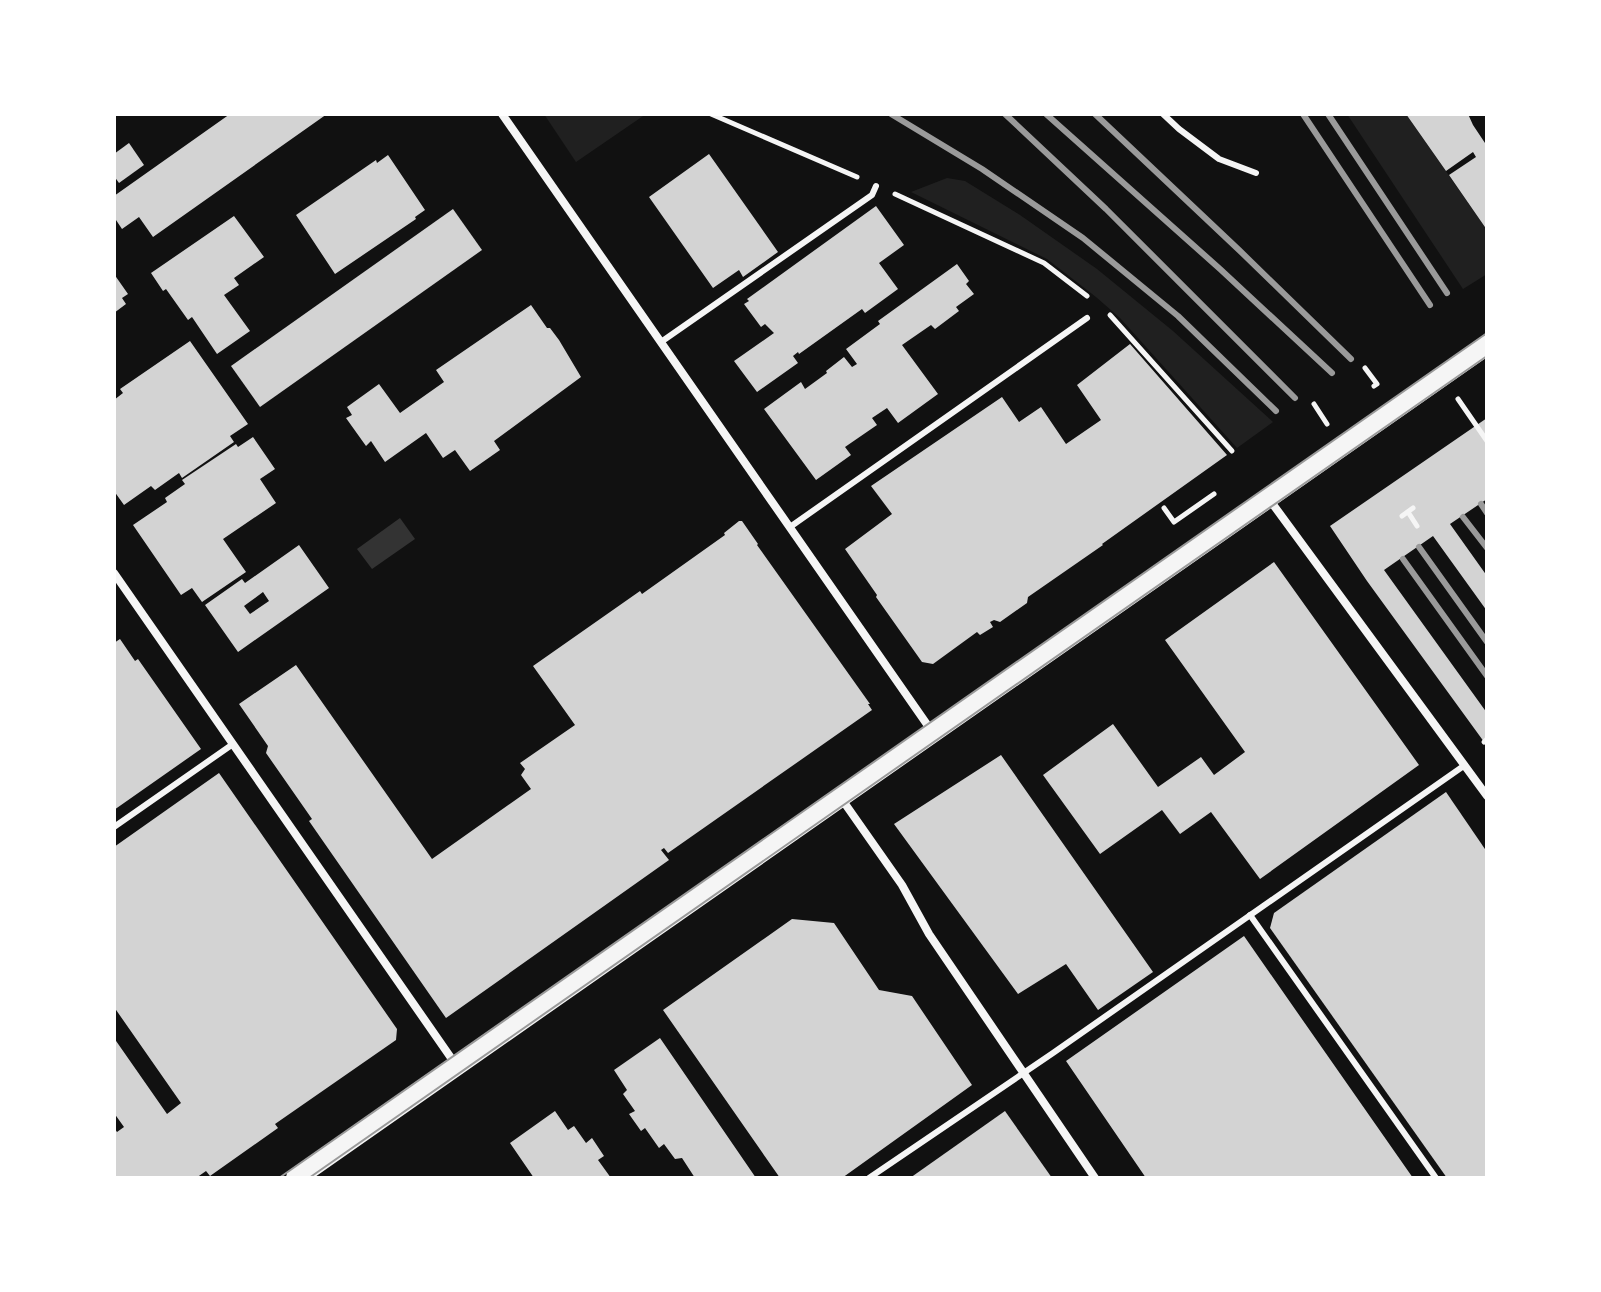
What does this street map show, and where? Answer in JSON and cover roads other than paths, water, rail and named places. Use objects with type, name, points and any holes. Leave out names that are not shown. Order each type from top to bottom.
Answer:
[{"type":"main road","points":[[296,1178],[1487,345]]},
{"type":"street","points":[[502,114],[933,733]]},
{"type":"street","points":[[1269,498],[1487,796]]},
{"type":"street","points":[[114,573],[456,1065]]},
{"type":"street","points":[[841,797],[902,885],[929,934],[1095,1178]]},
{"type":"lane","points":[[1163,114],[1219,159],[1256,173]]},
{"type":"lane","points":[[661,342],[872,195],[876,186]]},
{"type":"lane","points":[[790,527],[1087,318]]},
{"type":"lane","points":[[114,827],[233,744]]},
{"type":"lane","points":[[869,1178],[1025,1073],[1465,765]]},
{"type":"lane","points":[[1250,915],[1436,1178]]},
{"type":"tram line","points":[[279,1178],[1487,333]]},
{"type":"tram line","points":[[309,1178],[1487,356]]},
{"type":"railway","points":[[891,114],[982,169],[1083,238],[1178,316],[1276,411]]},
{"type":"railway","points":[[1005,114],[1106,209],[1295,398]]},
{"type":"railway","points":[[1046,114],[1332,373]]},
{"type":"railway","points":[[1095,114],[1351,359]]},
{"type":"railway","points":[[1303,114],[1430,305]]},
{"type":"railway","points":[[1328,114],[1447,293]]},
{"type":"railway","points":[[1481,504],[1487,513]]},
{"type":"railway","points":[[1463,517],[1487,548]]},
{"type":"railway","points":[[1419,547],[1487,642]]},
{"type":"railway","points":[[1403,559],[1487,676]]}]
